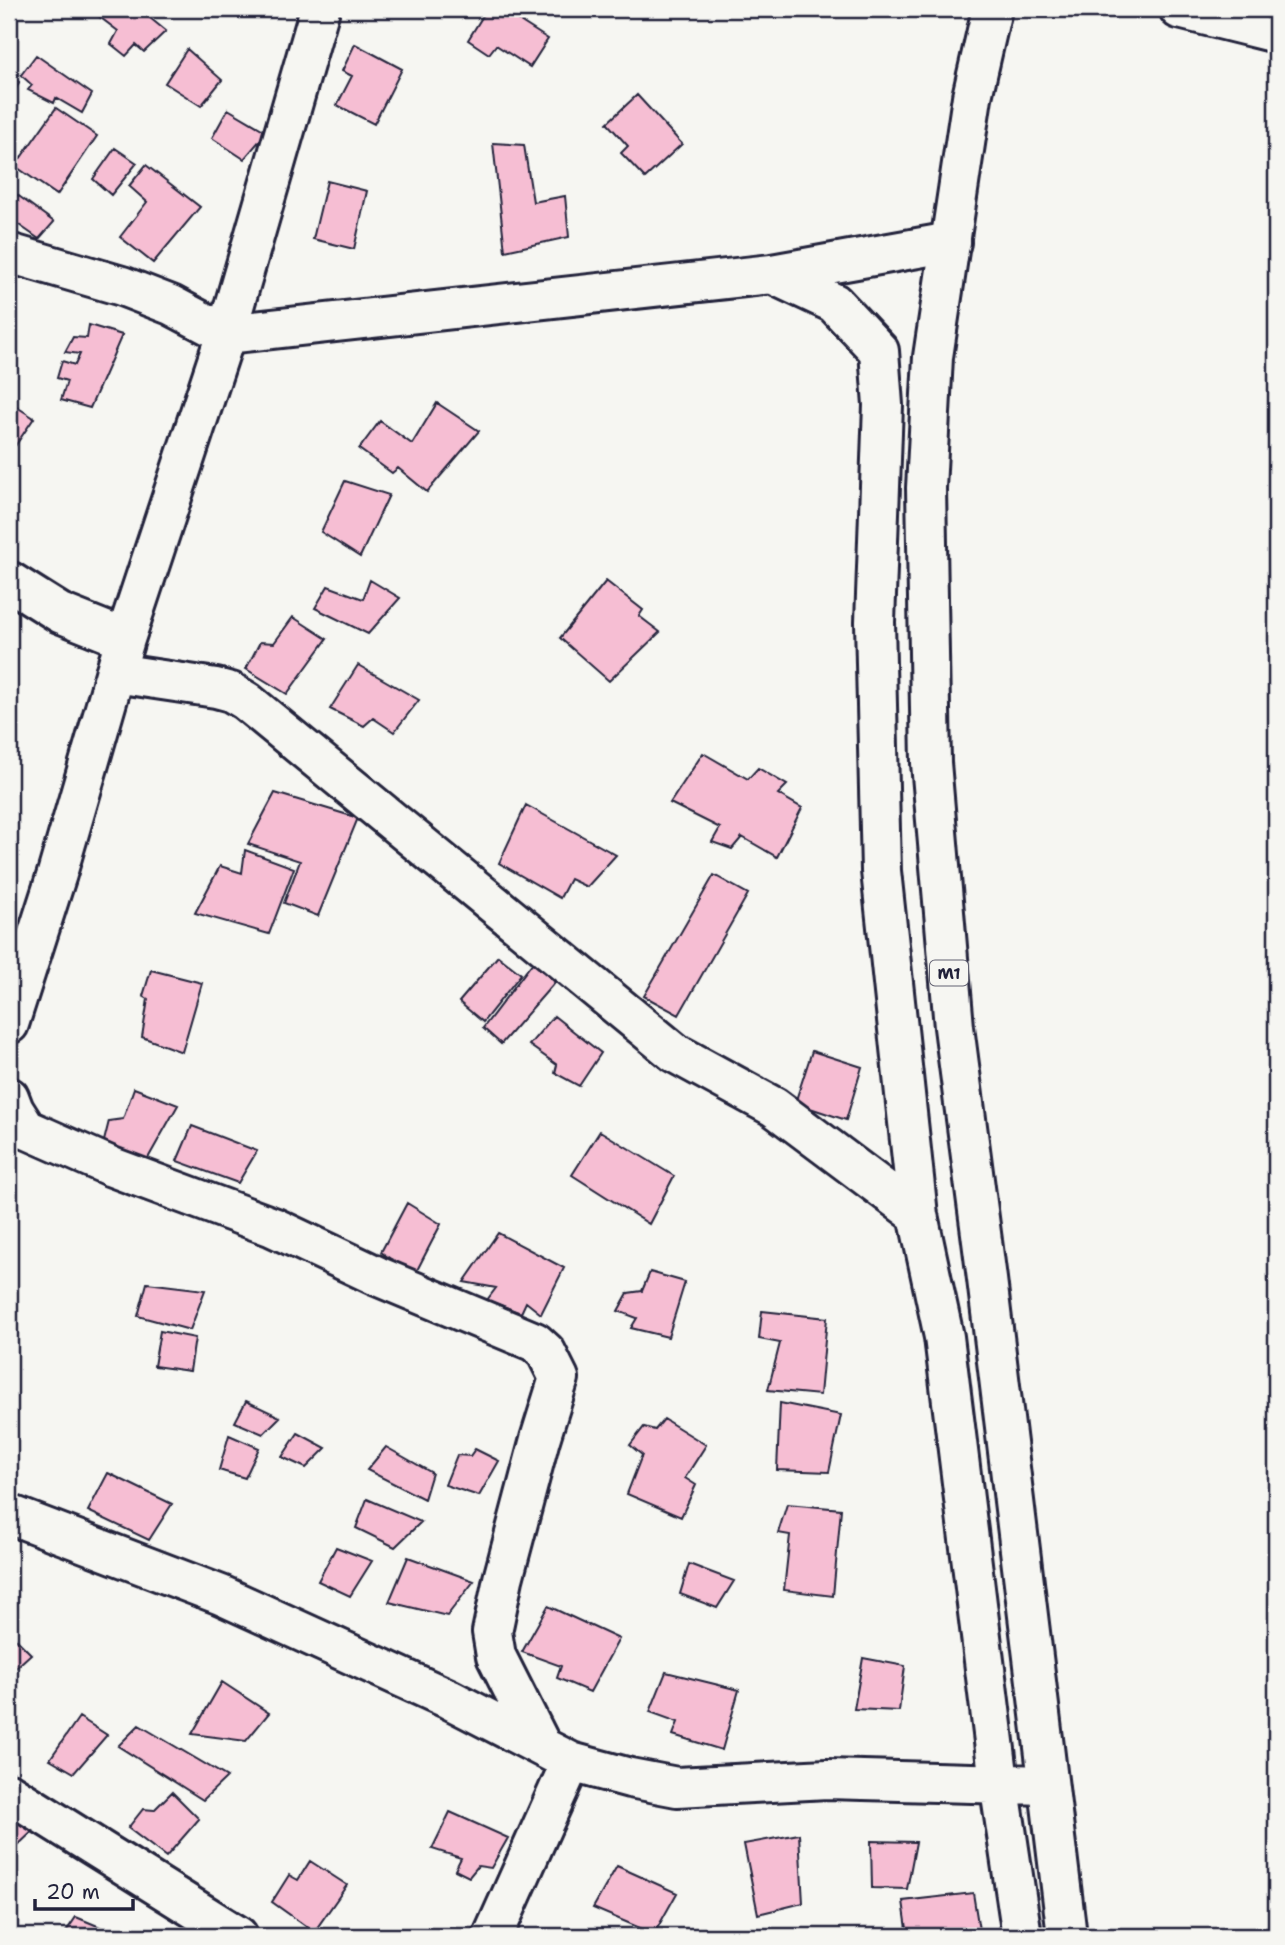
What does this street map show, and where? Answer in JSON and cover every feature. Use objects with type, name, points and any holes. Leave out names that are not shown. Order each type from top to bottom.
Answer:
[{"type":"street","name":"M1","points":[[992,9],[972,97],[933,357],[926,488],[931,763],[954,1027],[1067,1936]]},
{"type":"street","points":[[1179,9],[1276,33]]},
{"type":"street","points":[[9,1024],[57,874],[120,656],[226,334],[308,15]]},
{"type":"street","points":[[9,253],[121,286],[172,305],[226,334],[772,274],[951,242]]},
{"type":"street","points":[[772,274],[834,303],[879,351],[883,405],[875,622],[881,872],[918,1215],[944,1337],[999,1782],[1022,1936]]},
{"type":"street","points":[[9,581],[68,617],[120,656],[231,692],[246,701],[675,1053],[774,1107],[918,1215]]},
{"type":"street","points":[[9,1097],[26,1129],[112,1167],[273,1227],[377,1276],[535,1342],[546,1352],[559,1378],[503,1579],[492,1632],[496,1656],[557,1755]]},
{"type":"street","points":[[9,1514],[221,1595],[449,1699],[557,1755],[629,1778],[677,1787],[827,1779],[1047,1785]]},
{"type":"street","points":[[493,1936],[557,1755]]},
{"type":"street","points":[[9,1793],[238,1936]]},
{"type":"building","points":[[102,9],[139,9],[166,31],[144,52],[136,45],[126,56],[111,44],[118,31],[97,15]]},
{"type":"building","points":[[487,9],[501,9],[548,39],[530,67],[496,45],[489,54],[468,40]]},
{"type":"building","points":[[355,44],[402,69],[374,124],[337,105],[352,76],[342,71]]},
{"type":"building","points":[[187,49],[222,80],[201,106],[165,83]]},
{"type":"building","points":[[36,55],[92,94],[82,113],[56,98],[54,103],[28,90],[32,85],[21,75]]},
{"type":"building","points":[[9,74],[19,82],[9,105]]},
{"type":"building","points":[[637,95],[682,144],[645,178],[621,153],[628,146],[607,123]]},
{"type":"building","points":[[56,108],[97,136],[57,195],[15,166]]},
{"type":"building","points":[[228,109],[267,132],[244,159],[212,138]]},
{"type":"building","points":[[493,143],[524,145],[533,202],[565,196],[569,237],[505,251]]},
{"type":"building","points":[[115,148],[137,163],[111,195],[93,179]]},
{"type":"building","points":[[146,165],[200,207],[153,263],[120,237],[147,202],[129,186]]},
{"type":"building","points":[[327,181],[367,191],[354,249],[313,239]]},
{"type":"building","points":[[16,194],[54,222],[39,239],[9,218],[9,204]]},
{"type":"building","points":[[89,325],[122,335],[90,408],[61,400],[67,381],[57,378],[62,361],[75,365],[80,354],[65,352],[73,337],[87,338]]},
{"type":"building","points":[[9,402],[34,418],[9,455]]},
{"type":"building","points":[[437,403],[479,431],[427,492],[398,468],[392,473],[359,449],[380,421],[412,444]]},
{"type":"building","points":[[345,481],[389,495],[360,557],[321,532]]},
{"type":"building","points":[[370,580],[400,598],[368,634],[315,608],[328,586],[363,599]]},
{"type":"building","points":[[606,581],[643,610],[639,616],[660,632],[609,681],[560,638]]},
{"type":"building","points":[[293,617],[327,639],[287,694],[246,669],[260,642],[274,643]]},
{"type":"building","points":[[358,665],[419,700],[394,732],[373,718],[364,726],[330,709]]},
{"type":"building","points":[[703,753],[748,779],[758,768],[787,785],[778,794],[802,808],[777,857],[742,837],[732,849],[712,842],[720,828],[670,803]]},
{"type":"building","points":[[275,793],[358,818],[318,916],[284,903],[300,861],[248,844]]},
{"type":"building","points":[[526,805],[616,855],[587,887],[570,879],[560,898],[499,863]]},
{"type":"building","points":[[245,850],[294,868],[269,934],[195,913],[220,866],[242,873]]},
{"type":"building","points":[[714,875],[748,894],[679,1015],[644,996]]},
{"type":"building","points":[[498,956],[521,974],[483,1022],[459,1002]]},
{"type":"building","points":[[533,962],[555,982],[501,1044],[483,1028]]},
{"type":"building","points":[[151,970],[202,983],[182,1052],[142,1037],[148,999],[143,996]]},
{"type":"building","points":[[554,1016],[601,1053],[579,1086],[555,1073],[557,1065],[529,1045]]},
{"type":"building","points":[[812,1051],[862,1067],[846,1120],[795,1103]]},
{"type":"building","points":[[134,1088],[178,1105],[147,1160],[103,1145],[109,1121],[123,1119]]},
{"type":"building","points":[[192,1126],[257,1151],[238,1183],[177,1161]]},
{"type":"building","points":[[600,1131],[674,1176],[649,1224],[572,1175]]},
{"type":"building","points":[[407,1203],[441,1224],[414,1276],[381,1252]]},
{"type":"building","points":[[498,1233],[564,1268],[541,1314],[526,1302],[521,1313],[487,1300],[496,1288],[464,1282]]},
{"type":"building","points":[[650,1272],[685,1282],[668,1337],[631,1328],[637,1318],[618,1311],[628,1293],[642,1291]]},
{"type":"building","points":[[147,1283],[205,1290],[190,1330],[138,1316]]},
{"type":"building","points":[[762,1311],[827,1318],[820,1395],[768,1390],[780,1343],[759,1339]]},
{"type":"building","points":[[160,1331],[195,1338],[190,1371],[154,1366]]},
{"type":"building","points":[[246,1401],[280,1417],[263,1434],[235,1422]]},
{"type":"building","points":[[780,1403],[841,1415],[829,1472],[777,1470]]},
{"type":"building","points":[[664,1419],[706,1445],[685,1478],[696,1485],[681,1517],[627,1494],[642,1455],[630,1445],[644,1427],[655,1430]]},
{"type":"building","points":[[298,1433],[326,1448],[306,1468],[282,1457]]},
{"type":"building","points":[[229,1435],[259,1448],[245,1478],[219,1470]]},
{"type":"building","points":[[386,1447],[432,1473],[424,1499],[367,1470]]},
{"type":"building","points":[[475,1449],[499,1461],[479,1496],[445,1485],[457,1455],[470,1456]]},
{"type":"building","points":[[108,1473],[172,1504],[149,1540],[88,1511]]},
{"type":"building","points":[[367,1499],[421,1522],[395,1547],[356,1528]]},
{"type":"building","points":[[787,1504],[841,1509],[833,1596],[784,1590],[790,1535],[778,1533]]},
{"type":"building","points":[[336,1547],[372,1561],[350,1596],[318,1581]]},
{"type":"building","points":[[408,1557],[474,1581],[447,1616],[389,1602]]},
{"type":"building","points":[[689,1564],[734,1581],[717,1608],[680,1594]]},
{"type":"building","points":[[548,1606],[619,1639],[590,1692],[557,1678],[561,1666],[522,1652]]},
{"type":"building","points":[[9,1632],[31,1654],[9,1674]]},
{"type":"building","points":[[863,1658],[905,1666],[899,1711],[854,1709]]},
{"type":"building","points":[[666,1672],[739,1690],[722,1750],[673,1735],[678,1722],[650,1712]]},
{"type":"building","points":[[222,1682],[269,1713],[246,1741],[192,1734]]},
{"type":"building","points":[[79,1717],[107,1735],[74,1773],[50,1759]]},
{"type":"building","points":[[139,1725],[227,1777],[203,1800],[118,1746]]},
{"type":"building","points":[[172,1792],[199,1819],[166,1857],[128,1828],[143,1809],[154,1810]]},
{"type":"building","points":[[450,1812],[508,1838],[491,1868],[478,1866],[469,1877],[455,1870],[461,1858],[432,1849]]},
{"type":"building","points":[[9,1814],[38,1826],[14,1849],[9,1846]]},
{"type":"building","points":[[799,1834],[803,1903],[758,1914],[744,1844]]},
{"type":"building","points":[[871,1841],[916,1842],[907,1889],[872,1888]]},
{"type":"building","points":[[310,1861],[347,1885],[314,1932],[272,1902],[289,1875],[298,1880]]},
{"type":"building","points":[[617,1866],[677,1893],[654,1934],[593,1908]]},
{"type":"building","points":[[973,1893],[980,1936],[908,1936],[903,1901]]},
{"type":"building","points":[[76,1917],[122,1936],[63,1936]]},
{"type":"building","points":[[808,1931],[809,1936],[778,1936],[777,1933]]}]
